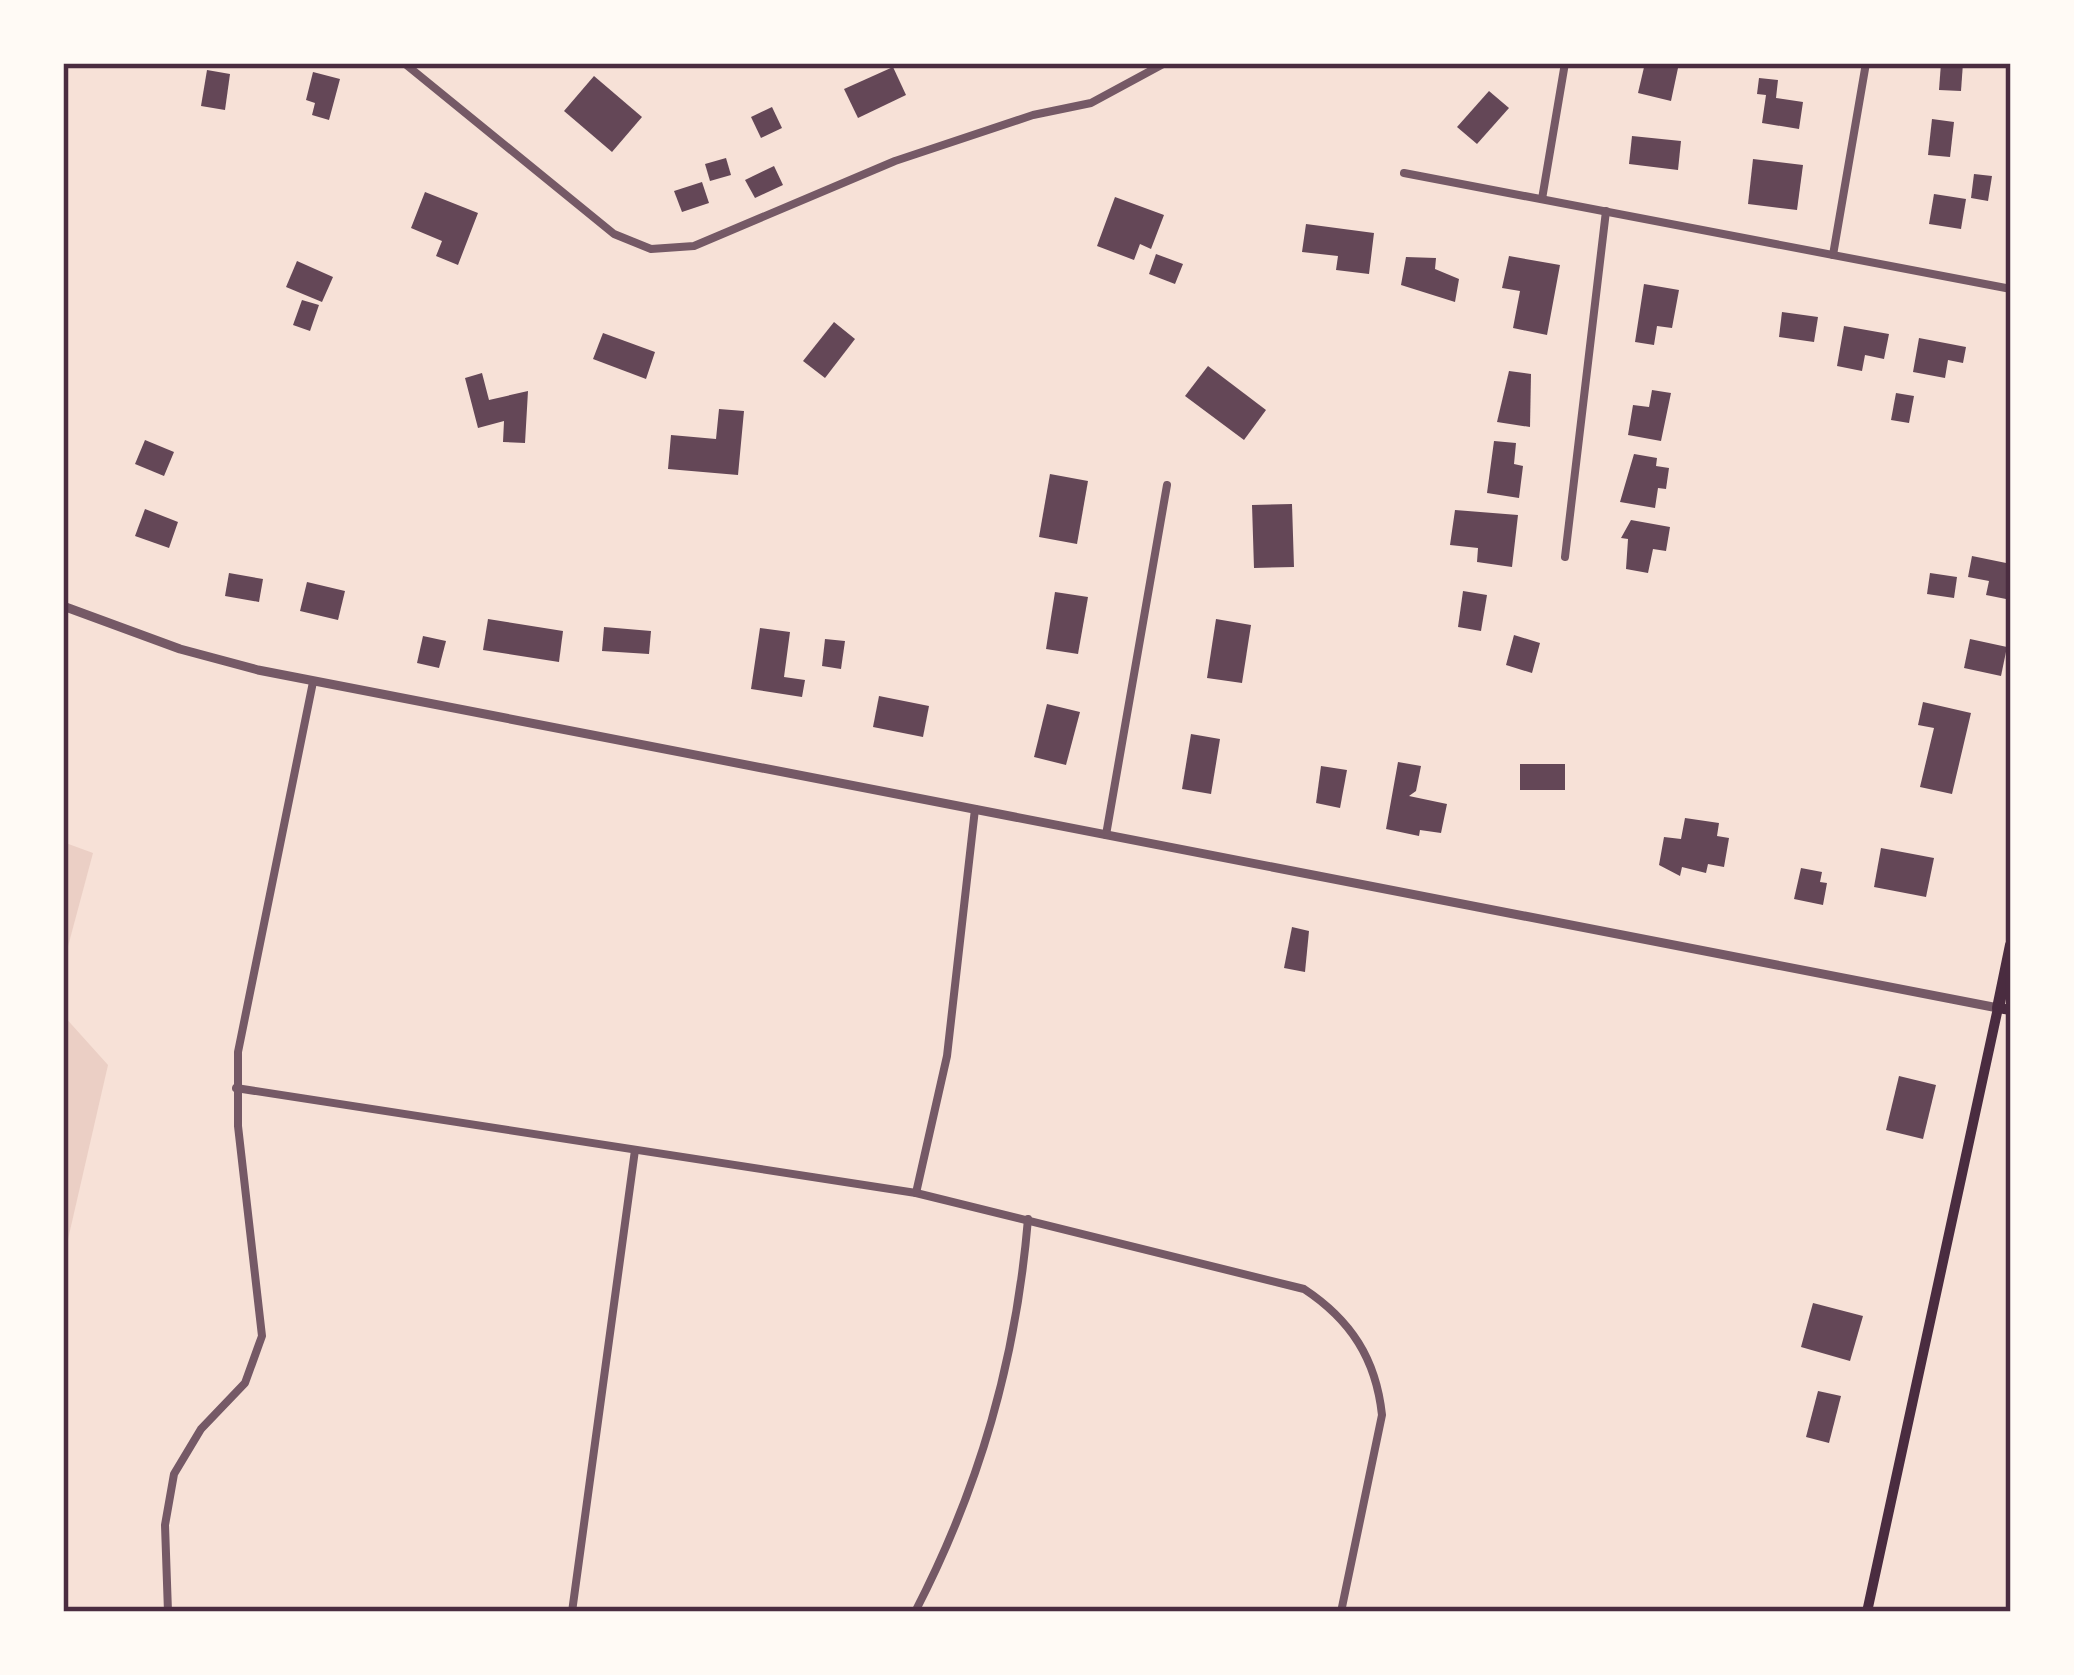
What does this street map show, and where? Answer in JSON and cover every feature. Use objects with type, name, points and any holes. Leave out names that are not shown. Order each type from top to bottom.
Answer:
[{"type":"main road","points":[[1867,1612],[2004,1009],[2011,945]]},
{"type":"street","points":[[404,63],[589,218],[629,242],[673,250],[694,246],[895,161],[1033,115],[1091,103],[1165,63]]},
{"type":"street","points":[[1542,199],[1565,63]]},
{"type":"street","points":[[1833,255],[1866,63]]},
{"type":"street","points":[[1404,172],[2011,289]]},
{"type":"street","points":[[1565,557],[1606,211]]},
{"type":"street","points":[[1106,835],[1167,484]]},
{"type":"street","points":[[63,606],[180,650],[313,682],[2004,1009]]},
{"type":"street","points":[[168,1612],[165,1525],[174,1474],[201,1429],[245,1383],[262,1336],[236,1088],[313,682]]},
{"type":"street","points":[[916,1193],[950,1039],[975,809]]},
{"type":"street","points":[[236,1088],[916,1193],[1280,1279],[1328,1304],[1346,1323],[1372,1364],[1382,1415],[1341,1612]]},
{"type":"street","points":[[572,1612],[635,1149]]},
{"type":"street","points":[[915,1612],[961,1518],[1008,1369],[1028,1220]]},
{"type":"shaded area","points":[[63,842],[93,853],[63,965]]},
{"type":"shaded area","points":[[63,1015],[108,1065],[63,1261]]},
{"type":"building","points":[[1645,63],[1678,68],[1671,101],[1638,93]]},
{"type":"building","points":[[1941,63],[1963,63],[1961,91],[1939,90]]},
{"type":"building","points":[[893,67],[906,95],[858,118],[844,89]]},
{"type":"building","points":[[207,70],[230,74],[225,110],[201,106]]},
{"type":"building","points":[[313,72],[340,79],[329,120],[312,115],[315,103],[306,100]]},
{"type":"building","points":[[594,76],[642,117],[612,152],[564,111]]},
{"type":"building","points":[[1759,78],[1778,80],[1776,98],[1803,102],[1799,129],[1762,123],[1766,95],[1757,94]]},
{"type":"building","points":[[1489,91],[1509,108],[1477,144],[1457,127]]},
{"type":"building","points":[[772,107],[782,128],[761,138],[751,117]]},
{"type":"building","points":[[1932,119],[1954,122],[1950,157],[1928,155]]},
{"type":"building","points":[[1632,136],[1681,141],[1678,170],[1629,164]]},
{"type":"building","points":[[726,158],[731,175],[710,181],[705,164]]},
{"type":"building","points":[[1753,159],[1803,165],[1797,210],[1748,204]]},
{"type":"building","points":[[774,166],[783,185],[755,198],[745,180]]},
{"type":"building","points":[[1974,174],[1992,176],[1988,201],[1971,198]]},
{"type":"building","points":[[702,182],[709,203],[682,212],[674,191]]},
{"type":"building","points":[[425,192],[478,213],[458,265],[436,256],[442,241],[411,228]]},
{"type":"building","points":[[1934,194],[1966,199],[1961,229],[1929,224]]},
{"type":"building","points":[[1115,197],[1164,215],[1151,249],[1140,244],[1134,260],[1097,246]]},
{"type":"building","points":[[1306,224],[1374,233],[1369,274],[1336,270],[1338,256],[1302,252]]},
{"type":"building","points":[[1156,254],[1183,264],[1175,284],[1149,274]]},
{"type":"building","points":[[1509,256],[1560,265],[1547,335],[1513,328],[1520,291],[1502,288]]},
{"type":"building","points":[[1406,257],[1436,258],[1435,269],[1459,279],[1455,302],[1401,285]]},
{"type":"building","points":[[297,261],[333,277],[322,302],[286,287]]},
{"type":"building","points":[[1644,284],[1679,290],[1672,328],[1657,326],[1654,345],[1635,342]]},
{"type":"building","points":[[302,300],[319,305],[310,331],[293,325]]},
{"type":"building","points":[[1782,312],[1818,317],[1814,342],[1779,337]]},
{"type":"building","points":[[834,322],[855,339],[825,378],[803,361]]},
{"type":"building","points":[[1844,326],[1889,334],[1884,359],[1865,355],[1862,371],[1837,366]]},
{"type":"building","points":[[603,333],[655,352],[646,379],[593,359]]},
{"type":"building","points":[[1919,338],[1966,347],[1963,363],[1948,360],[1945,378],[1913,372]]},
{"type":"building","points":[[1208,366],[1266,410],[1244,440],[1185,396]]},
{"type":"building","points":[[1509,371],[1531,374],[1530,427],[1497,422]]},
{"type":"building","points":[[482,373],[489,400],[528,391],[525,443],[503,442],[504,421],[478,428],[465,378]]},
{"type":"building","points":[[1652,390],[1671,393],[1661,441],[1628,435],[1633,405],[1649,407]]},
{"type":"building","points":[[1896,393],[1914,396],[1909,423],[1891,420]]},
{"type":"building","points":[[719,409],[744,411],[738,475],[668,469],[671,435],[716,439]]},
{"type":"building","points":[[145,440],[174,452],[164,476],[135,464]]},
{"type":"building","points":[[1494,441],[1516,443],[1514,464],[1523,466],[1519,498],[1487,493]]},
{"type":"building","points":[[1634,454],[1657,458],[1656,466],[1669,468],[1666,489],[1658,488],[1655,508],[1620,502]]},
{"type":"building","points":[[1050,474],[1088,481],[1077,544],[1039,537]]},
{"type":"building","points":[[1292,504],[1294,567],[1254,568],[1252,505]]},
{"type":"building","points":[[145,509],[178,522],[169,548],[135,536]]},
{"type":"building","points":[[1455,510],[1518,515],[1512,567],[1477,562],[1478,548],[1450,545]]},
{"type":"building","points":[[1631,520],[1670,527],[1666,551],[1653,549],[1648,573],[1626,569],[1628,539],[1621,538]]},
{"type":"building","points":[[1972,556],[2011,564],[2011,600],[1986,595],[1989,581],[1968,577]]},
{"type":"building","points":[[229,573],[263,579],[259,602],[225,596]]},
{"type":"building","points":[[1930,573],[1957,577],[1954,598],[1927,594]]},
{"type":"building","points":[[307,582],[345,591],[338,620],[300,611]]},
{"type":"building","points":[[1463,591],[1487,595],[1481,631],[1458,627]]},
{"type":"building","points":[[1055,592],[1088,597],[1078,654],[1046,649]]},
{"type":"building","points":[[488,619],[563,631],[559,662],[483,650]]},
{"type":"building","points":[[1216,619],[1251,625],[1242,683],[1207,678]]},
{"type":"building","points":[[604,627],[651,631],[649,654],[602,651]]},
{"type":"building","points":[[760,628],[790,632],[784,677],[805,680],[802,697],[751,689]]},
{"type":"building","points":[[1514,635],[1540,643],[1532,673],[1506,665]]},
{"type":"building","points":[[423,636],[446,641],[439,668],[417,663]]},
{"type":"building","points":[[825,639],[845,641],[841,669],[822,666]]},
{"type":"building","points":[[1970,639],[2007,647],[2001,676],[1964,668]]},
{"type":"building","points":[[879,696],[929,706],[923,737],[873,727]]},
{"type":"building","points":[[1923,702],[1971,713],[1952,794],[1920,787],[1934,728],[1918,725]]},
{"type":"building","points":[[1047,704],[1080,712],[1066,765],[1034,757]]},
{"type":"building","points":[[1191,734],[1220,739],[1211,794],[1182,789]]},
{"type":"building","points":[[1398,762],[1421,766],[1416,791],[1409,796],[1447,804],[1441,833],[1420,830],[1419,836],[1386,829]]},
{"type":"building","points":[[1520,764],[1565,764],[1565,790],[1520,790]]},
{"type":"building","points":[[1321,766],[1347,770],[1340,808],[1316,803]]},
{"type":"building","points":[[1685,818],[1719,823],[1717,836],[1729,838],[1724,867],[1708,864],[1706,873],[1682,867],[1680,876],[1659,865],[1664,837],[1681,839]]},
{"type":"building","points":[[1881,848],[1934,858],[1926,897],[1874,887]]},
{"type":"building","points":[[1801,868],[1822,872],[1820,882],[1827,883],[1823,905],[1794,899]]},
{"type":"building","points":[[1292,927],[1309,931],[1305,972],[1284,968]]},
{"type":"building","points":[[1899,1076],[1936,1085],[1923,1139],[1886,1130]]},
{"type":"building","points":[[1813,1303],[1863,1316],[1850,1361],[1801,1347]]},
{"type":"building","points":[[1818,1391],[1841,1396],[1829,1443],[1806,1437]]}]
